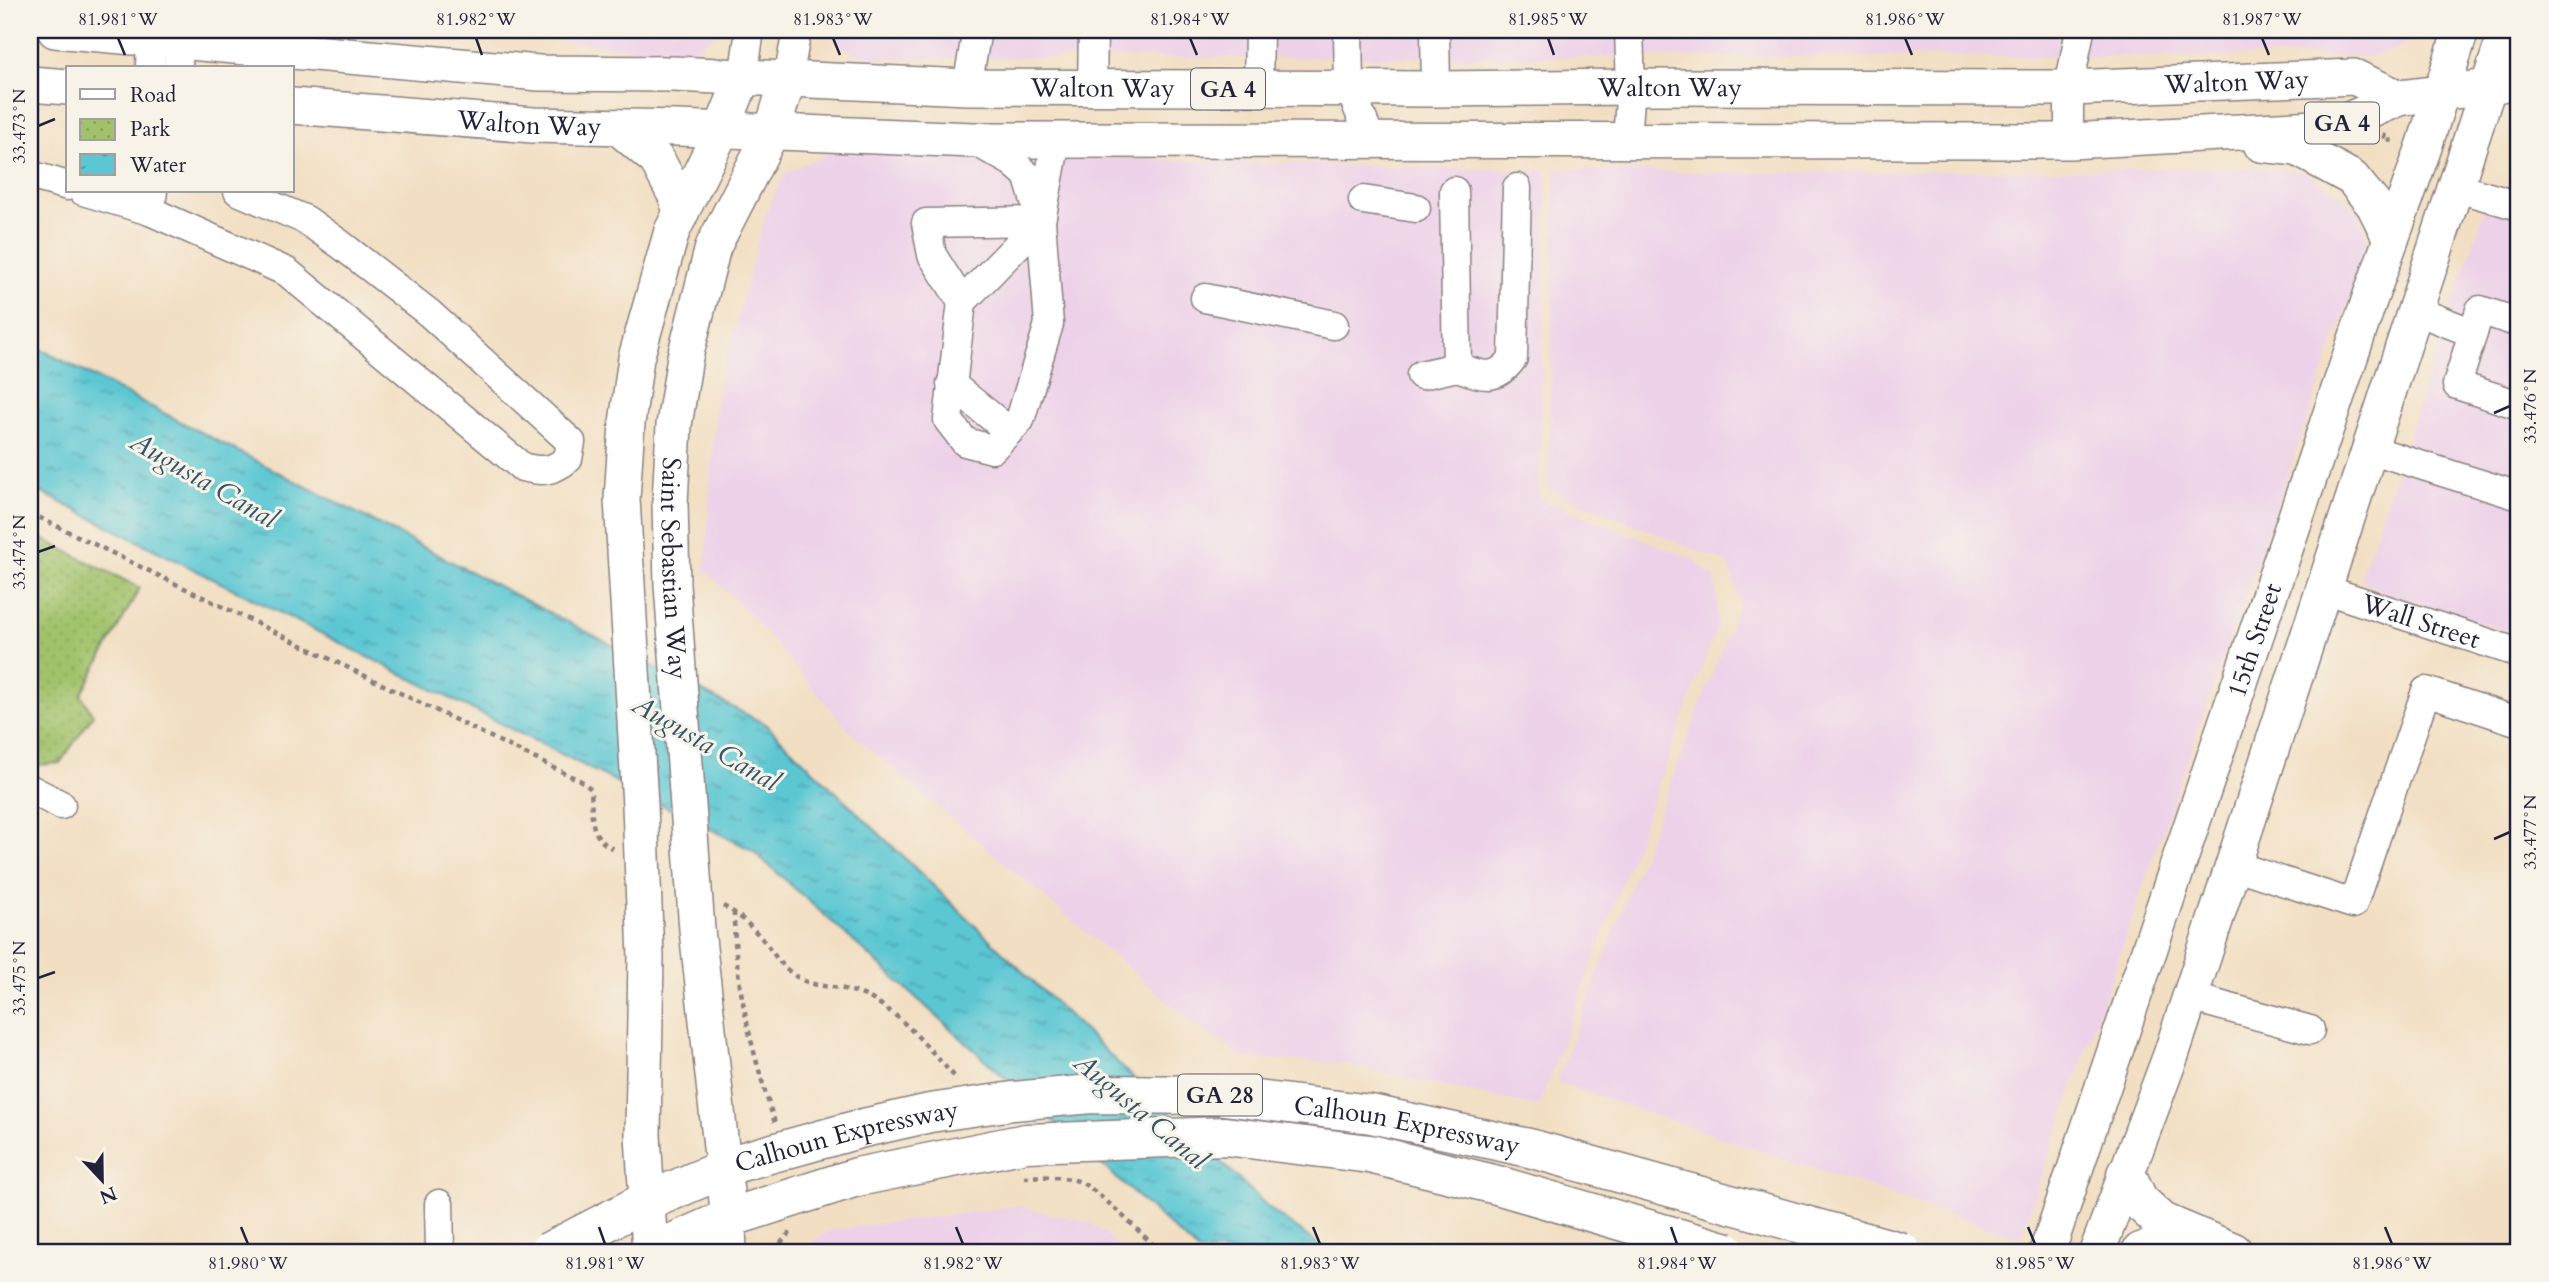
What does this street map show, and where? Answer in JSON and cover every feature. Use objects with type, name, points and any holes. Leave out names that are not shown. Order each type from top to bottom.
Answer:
[{"type":"highway","name":"Calhoun Expressway","points":[[548,1252],[639,1205],[737,1163],[859,1129],[930,1113],[1013,1101],[1106,1094],[1216,1095],[1371,1114],[1529,1148],[1902,1252]]},
{"type":"highway","name":"Calhoun Expressway","points":[[651,1252],[729,1218],[857,1177],[1026,1143],[1225,1136],[1370,1154],[1497,1185],[1727,1252]]},
{"type":"highway","points":[[2126,1174],[2139,1200],[2162,1222],[2225,1249]]},
{"type":"highway","points":[[2141,1252],[2155,1247],[2225,1249]]},
{"type":"main road","name":"Walton Way","points":[[55,30],[165,46],[539,73],[743,77],[967,87],[2069,88],[2354,77],[2399,98]]},
{"type":"main road","name":"15th Street","points":[[2047,1252],[2424,147],[2461,30]]},
{"type":"main road","name":"15th Street","points":[[2097,1252],[2171,1055],[2454,187],[2503,83],[2507,30]]},
{"type":"main road","name":"Saint Sebastian Way","points":[[651,1252],[643,1135],[646,957],[643,874],[622,499],[627,424],[636,358],[676,222],[722,129],[743,77]]},
{"type":"main road","name":"Saint Sebastian Way","points":[[729,1252],[727,1201],[697,930],[672,585],[670,503],[674,425],[685,357],[713,247],[772,131],[788,79]]},
{"type":"main road","name":"Walton Way","points":[[294,106],[533,125],[722,129],[973,140],[2069,141],[2333,127],[2399,98],[2503,83]]},
{"type":"main road","points":[[30,84],[66,88]]},
{"type":"main road","points":[[1197,141],[1198,89]]},
{"type":"main road","points":[[618,127],[657,160],[676,196],[676,222]]},
{"type":"main road","points":[[2178,135],[2297,148],[2352,178],[2374,205],[2391,239]]},
{"type":"street","name":"Saint Sebastian Way","points":[[743,77],[750,30]]},
{"type":"street","name":"Saint Sebastian Way","points":[[788,79],[797,30]]},
{"type":"street","points":[[967,87],[977,30]]},
{"type":"street","points":[[1092,88],[1093,30]]},
{"type":"street","points":[[1258,89],[1259,30]]},
{"type":"street","points":[[1348,30],[1349,88],[1372,142]]},
{"type":"street","points":[[1435,30],[1436,89]]},
{"type":"street","points":[[1627,139],[1631,87],[1629,30]]},
{"type":"street","points":[[2069,141],[2069,88],[2080,30]]},
{"type":"street","points":[[973,140],[1012,162],[1027,175],[1041,221],[1049,324],[1020,420],[992,449],[965,442],[948,419],[962,302],[1041,221],[1056,141]]},
{"type":"street","points":[[30,175],[66,185]]},
{"type":"street","points":[[2454,187],[2519,206]]},
{"type":"street","points":[[1421,375],[1457,367],[1489,376],[1504,371],[1513,358],[1517,188]]},
{"type":"street","points":[[1454,191],[1457,367]]},
{"type":"street","points":[[90,192],[152,201],[287,272],[522,467],[540,472],[554,470],[568,459],[571,442],[429,313],[306,220],[240,192]]},
{"type":"street","points":[[1363,200],[1416,208]]},
{"type":"street","points":[[962,302],[932,255],[926,223],[1041,221]]},
{"type":"street","points":[[1205,298],[1334,325]]},
{"type":"street","points":[[2414,310],[2473,332]]},
{"type":"street","points":[[2519,323],[2480,310],[2457,385],[2519,405]]},
{"type":"street","points":[[2369,449],[2519,496]]},
{"type":"street","name":"Wall Street","points":[[2323,589],[2519,653]]},
{"type":"street","points":[[2233,865],[2353,904],[2426,691],[2519,722]]},
{"type":"street","points":[[30,789],[61,805]]},
{"type":"street","points":[[2190,996],[2310,1030]]},
{"type":"street","points":[[439,1204],[440,1252]]},
{"type":"path","points":[[2384,139],[2394,141]]},
{"type":"path","points":[[734,912],[734,941],[750,1040],[780,1134]]},
{"type":"path","points":[[775,1252],[795,1227]]},
{"type":"shaded area","points":[[477,30],[722,30],[692,51],[646,51]]},
{"type":"shaded area","points":[[826,30],[2419,30],[2413,39],[2394,50],[2371,56],[869,58],[840,47]]},
{"type":"shaded area","points":[[837,150],[1547,171],[1539,498],[1693,559],[1716,579],[1718,624],[1539,1107],[1339,1063],[1244,1058],[1193,1023],[852,734],[760,626],[705,570],[716,397],[766,212],[785,173]]},
{"type":"shaded area","points":[[2265,168],[2305,172],[2342,196],[2357,210],[2367,238],[2367,248],[2020,1238],[1556,1082],[1740,601],[1728,563],[1548,489],[1555,169],[1720,173]]},
{"type":"shaded area","points":[[2486,206],[2519,217],[2519,634],[2379,591],[2360,579]]},
{"type":"shaded area","points":[[1017,1206],[1091,1223],[1126,1252],[795,1252],[831,1230]]},
{"type":"green space","points":[[30,533],[140,588],[81,695],[93,715],[60,763],[30,766]]},
{"type":"water","name":"Augusta Canal","points":[[30,344],[765,724],[1271,1210],[1329,1252],[1199,1252],[752,850],[30,487]]}]
